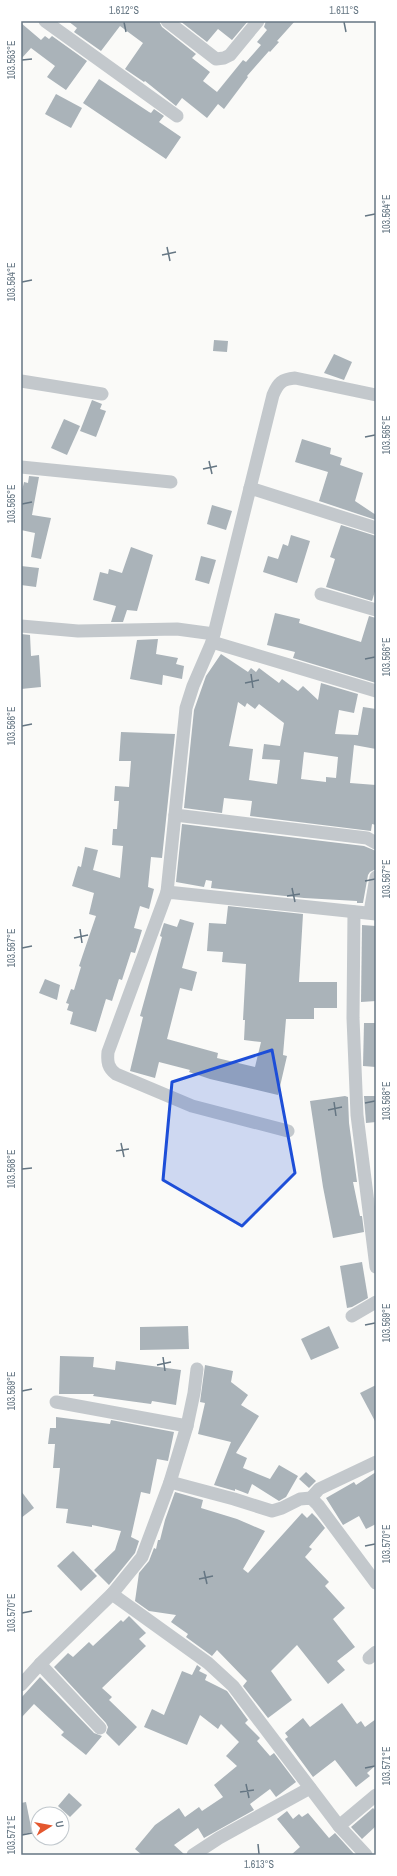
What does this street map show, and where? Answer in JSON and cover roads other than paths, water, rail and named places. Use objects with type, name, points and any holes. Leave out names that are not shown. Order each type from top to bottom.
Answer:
[{"type":"street","points":[[45,21],[177,116]]},
{"type":"street","points":[[176,24],[216,59],[224,58],[230,55],[258,21]]},
{"type":"street","points":[[288,1131],[192,1106],[116,1074],[110,1069],[107,1061],[108,1052],[167,892],[186,708],[193,686],[213,638],[273,395],[278,384],[286,379],[295,378],[376,395]]},
{"type":"street","points":[[21,381],[102,394]]},
{"type":"street","points":[[21,468],[171,482]]},
{"type":"street","points":[[250,488],[376,528]]},
{"type":"street","points":[[321,594],[376,610]]},
{"type":"street","points":[[21,626],[78,631],[177,630],[213,638],[376,691]]},
{"type":"street","points":[[175,815],[367,838],[376,843]]},
{"type":"street","points":[[167,892],[373,913],[376,877]]},
{"type":"street","points":[[354,912],[353,1018],[357,1115],[370,1158],[376,1267]]},
{"type":"street","points":[[352,1316],[376,1302]]},
{"type":"street","points":[[21,1685],[40,1664],[112,1594],[142,1557],[170,1482],[187,1426],[197,1369]]},
{"type":"street","points":[[56,1402],[187,1426]]},
{"type":"street","points":[[170,1482],[272,1511],[282,1508],[300,1498],[311,1498],[320,1489],[376,1462]]},
{"type":"street","points":[[311,1498],[318,1505],[376,1584]]},
{"type":"street","points":[[112,1594],[208,1663],[233,1686],[339,1826],[366,1855]]},
{"type":"street","points":[[40,1664],[100,1728]]},
{"type":"street","points":[[194,1855],[219,1838],[310,1788]]},
{"type":"street","points":[[339,1826],[376,1795]]}]
